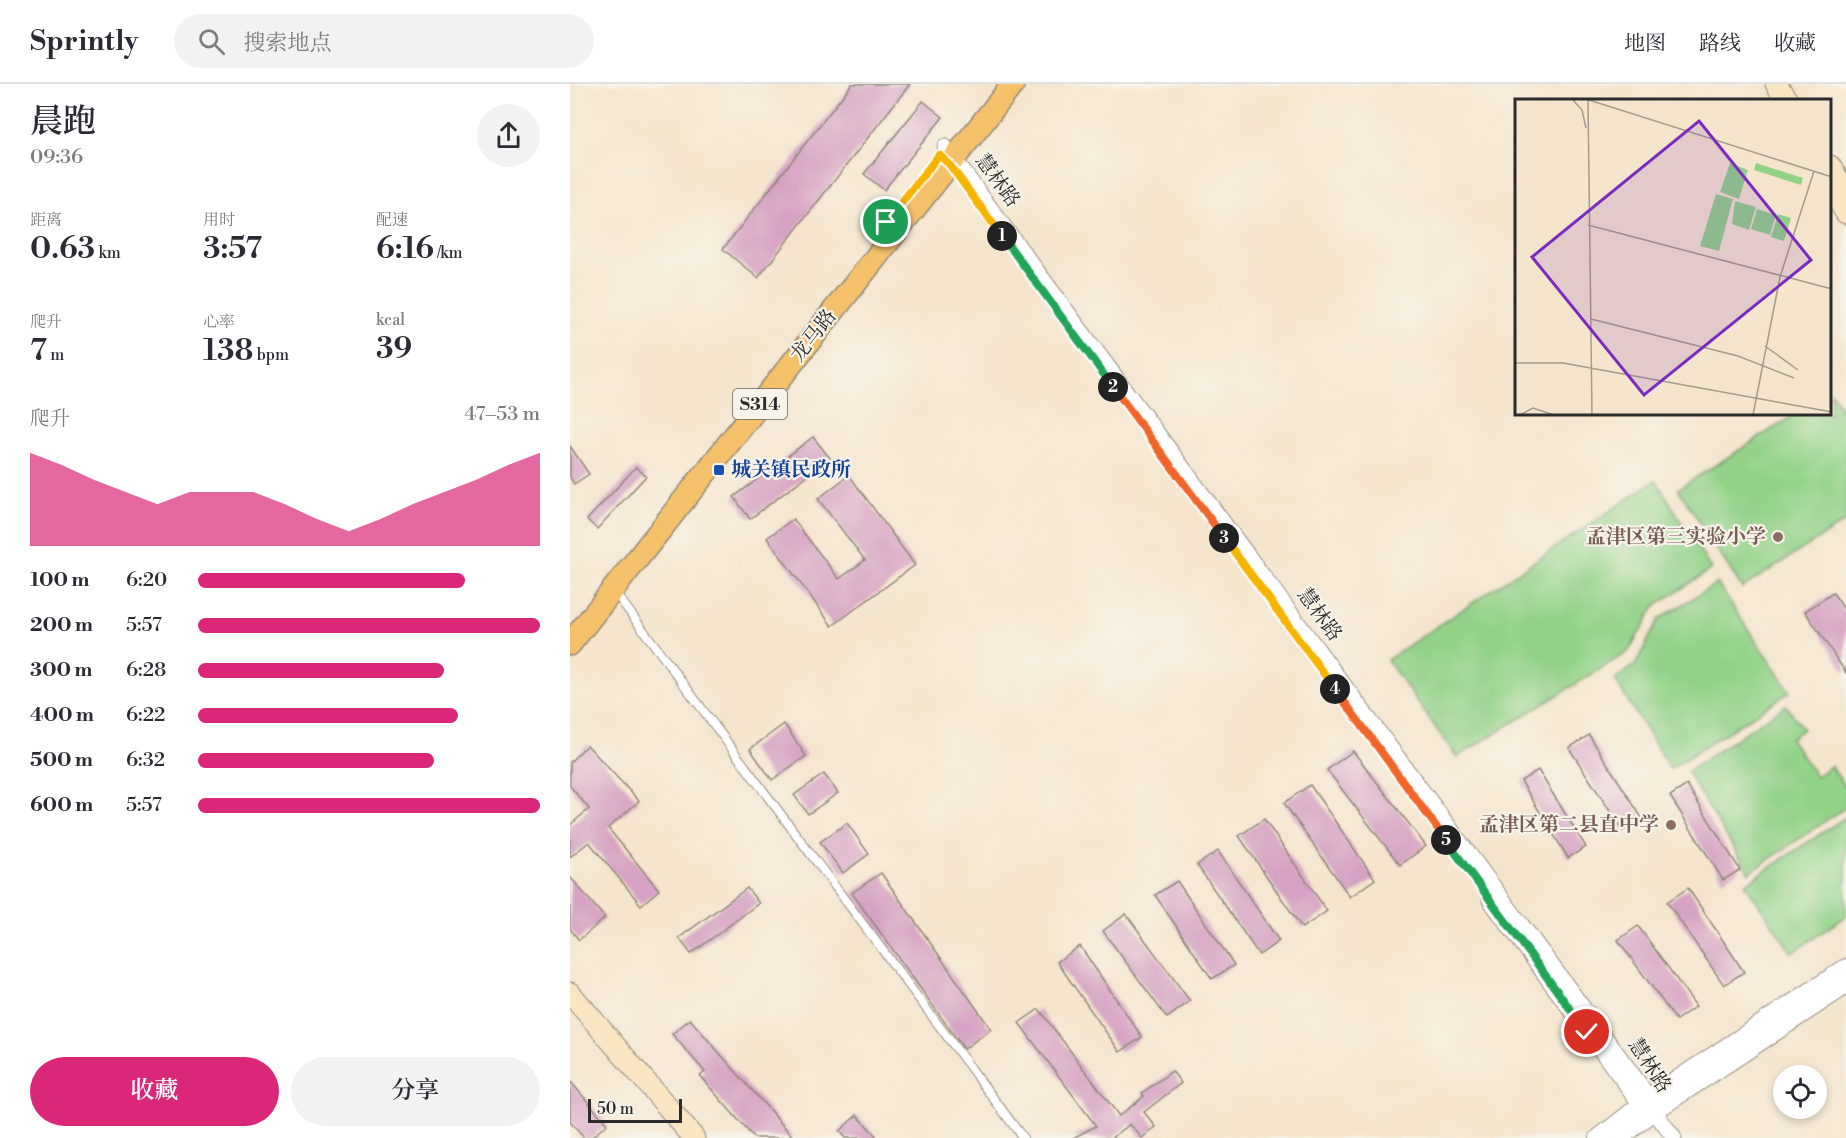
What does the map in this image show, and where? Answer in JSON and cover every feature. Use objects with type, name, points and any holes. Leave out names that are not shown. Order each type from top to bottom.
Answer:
[{"type":"main road","name":"龙马路","points":[[570,644],[947,156],[995,84]]},
{"type":"main road","name":"龙马路","points":[[570,623],[947,156],[1013,84]]},
{"type":"main road","points":[[1762,84],[1772,99]]},
{"type":"main road","points":[[1776,84],[1785,99]]},
{"type":"main road","points":[[1831,168],[1846,192]]},
{"type":"main road","points":[[1831,190],[1846,213]]},
{"type":"main road","points":[[570,993],[694,1138]]},
{"type":"main road","points":[[570,1015],[676,1138]]},
{"type":"street","name":"慧林路","points":[[947,156],[1674,1138]]},
{"type":"street","points":[[1599,1138],[1846,968]]},
{"type":"street","points":[[1620,1138],[1648,1105],[1846,985]]},
{"type":"lane","points":[[613,590],[1023,1138]]},
{"type":"green space","name":"孟津区第三实验小学","points":[[1831,392],[1846,416],[1846,521],[1742,588],[1678,489],[1793,416],[1831,416]]},
{"type":"green space","points":[[1656,480],[1711,569],[1655,606],[1628,652],[1457,757],[1387,660]]},
{"type":"green space","points":[[1717,583],[1790,692],[1670,769],[1615,680],[1635,665],[1659,619]]},
{"type":"green space","points":[[1786,705],[1803,729],[1790,739],[1816,776],[1831,766],[1846,788],[1846,807],[1749,873],[1687,772]]},
{"type":"green space","points":[[1846,817],[1846,916],[1792,953],[1745,884]]},
{"type":"building","points":[[852,84],[910,84],[758,278],[723,249]]},
{"type":"building","points":[[923,101],[943,117],[884,190],[864,174]]},
{"type":"building","points":[[813,437],[830,458],[750,519],[734,497]]},
{"type":"building","points":[[570,446],[589,474],[574,484],[570,477]]},
{"type":"building","points":[[636,467],[646,476],[597,529],[587,520]]},
{"type":"building","points":[[849,475],[915,565],[832,626],[767,538],[793,519],[839,579],[865,560],[818,499]]},
{"type":"building","points":[[1833,593],[1846,612],[1846,673],[1805,611]]},
{"type":"building","points":[[784,724],[806,756],[772,780],[750,749]]},
{"type":"building","points":[[1589,735],[1642,818],[1623,831],[1569,748]]},
{"type":"building","points":[[587,745],[639,801],[608,828],[659,890],[641,905],[589,842],[570,857],[570,825],[589,809],[570,786],[570,762]]},
{"type":"building","points":[[1353,751],[1426,846],[1400,865],[1327,770]]},
{"type":"building","points":[[1538,770],[1586,847],[1568,858],[1521,781]]},
{"type":"building","points":[[824,774],[838,793],[808,814],[794,795]]},
{"type":"building","points":[[1310,785],[1375,879],[1350,897],[1284,803]]},
{"type":"building","points":[[1687,785],[1740,870],[1723,880],[1670,796]]},
{"type":"building","points":[[1264,819],[1327,911],[1302,928],[1239,836]]},
{"type":"building","points":[[847,823],[869,854],[843,873],[820,842]]},
{"type":"building","points":[[1218,851],[1279,941],[1259,955],[1197,865]]},
{"type":"building","points":[[881,873],[991,1029],[964,1049],[852,893]]},
{"type":"building","points":[[570,877],[605,918],[579,940],[570,929]]},
{"type":"building","points":[[1177,881],[1234,965],[1212,979],[1155,895]]},
{"type":"building","points":[[747,888],[759,903],[691,954],[679,938]]},
{"type":"building","points":[[1688,888],[1744,972],[1724,985],[1667,902]]},
{"type":"building","points":[[1126,914],[1190,1001],[1167,1018],[1103,931]]},
{"type":"building","points":[[1638,926],[1696,1006],[1676,1020],[1618,940]]},
{"type":"building","points":[[1080,946],[1142,1037],[1120,1052],[1057,962]]},
{"type":"building","points":[[1039,1009],[1119,1116],[1144,1096],[1142,1093],[1172,1071],[1181,1083],[1144,1112],[1156,1127],[1142,1138],[1130,1124],[1112,1138],[1073,1138],[1096,1126],[1019,1023]]},
{"type":"building","points":[[690,1019],[794,1138],[754,1138],[700,1076],[705,1072],[672,1034]]},
{"type":"building","points":[[570,1081],[607,1124],[591,1138],[584,1138],[570,1122]]},
{"type":"building","points":[[857,1115],[878,1138],[845,1138],[839,1131]]},
{"type":"place","name":"城关镇民政所","points":[[719,470]]},
{"type":"place","name":"孟津区第三实验小学","points":[[1778,537]]},
{"type":"place","name":"孟津区第二县直中学","points":[[1671,825]]},
{"type":"route","points":[[886,222],[939,155],[949,164],[1587,1032]]}]
